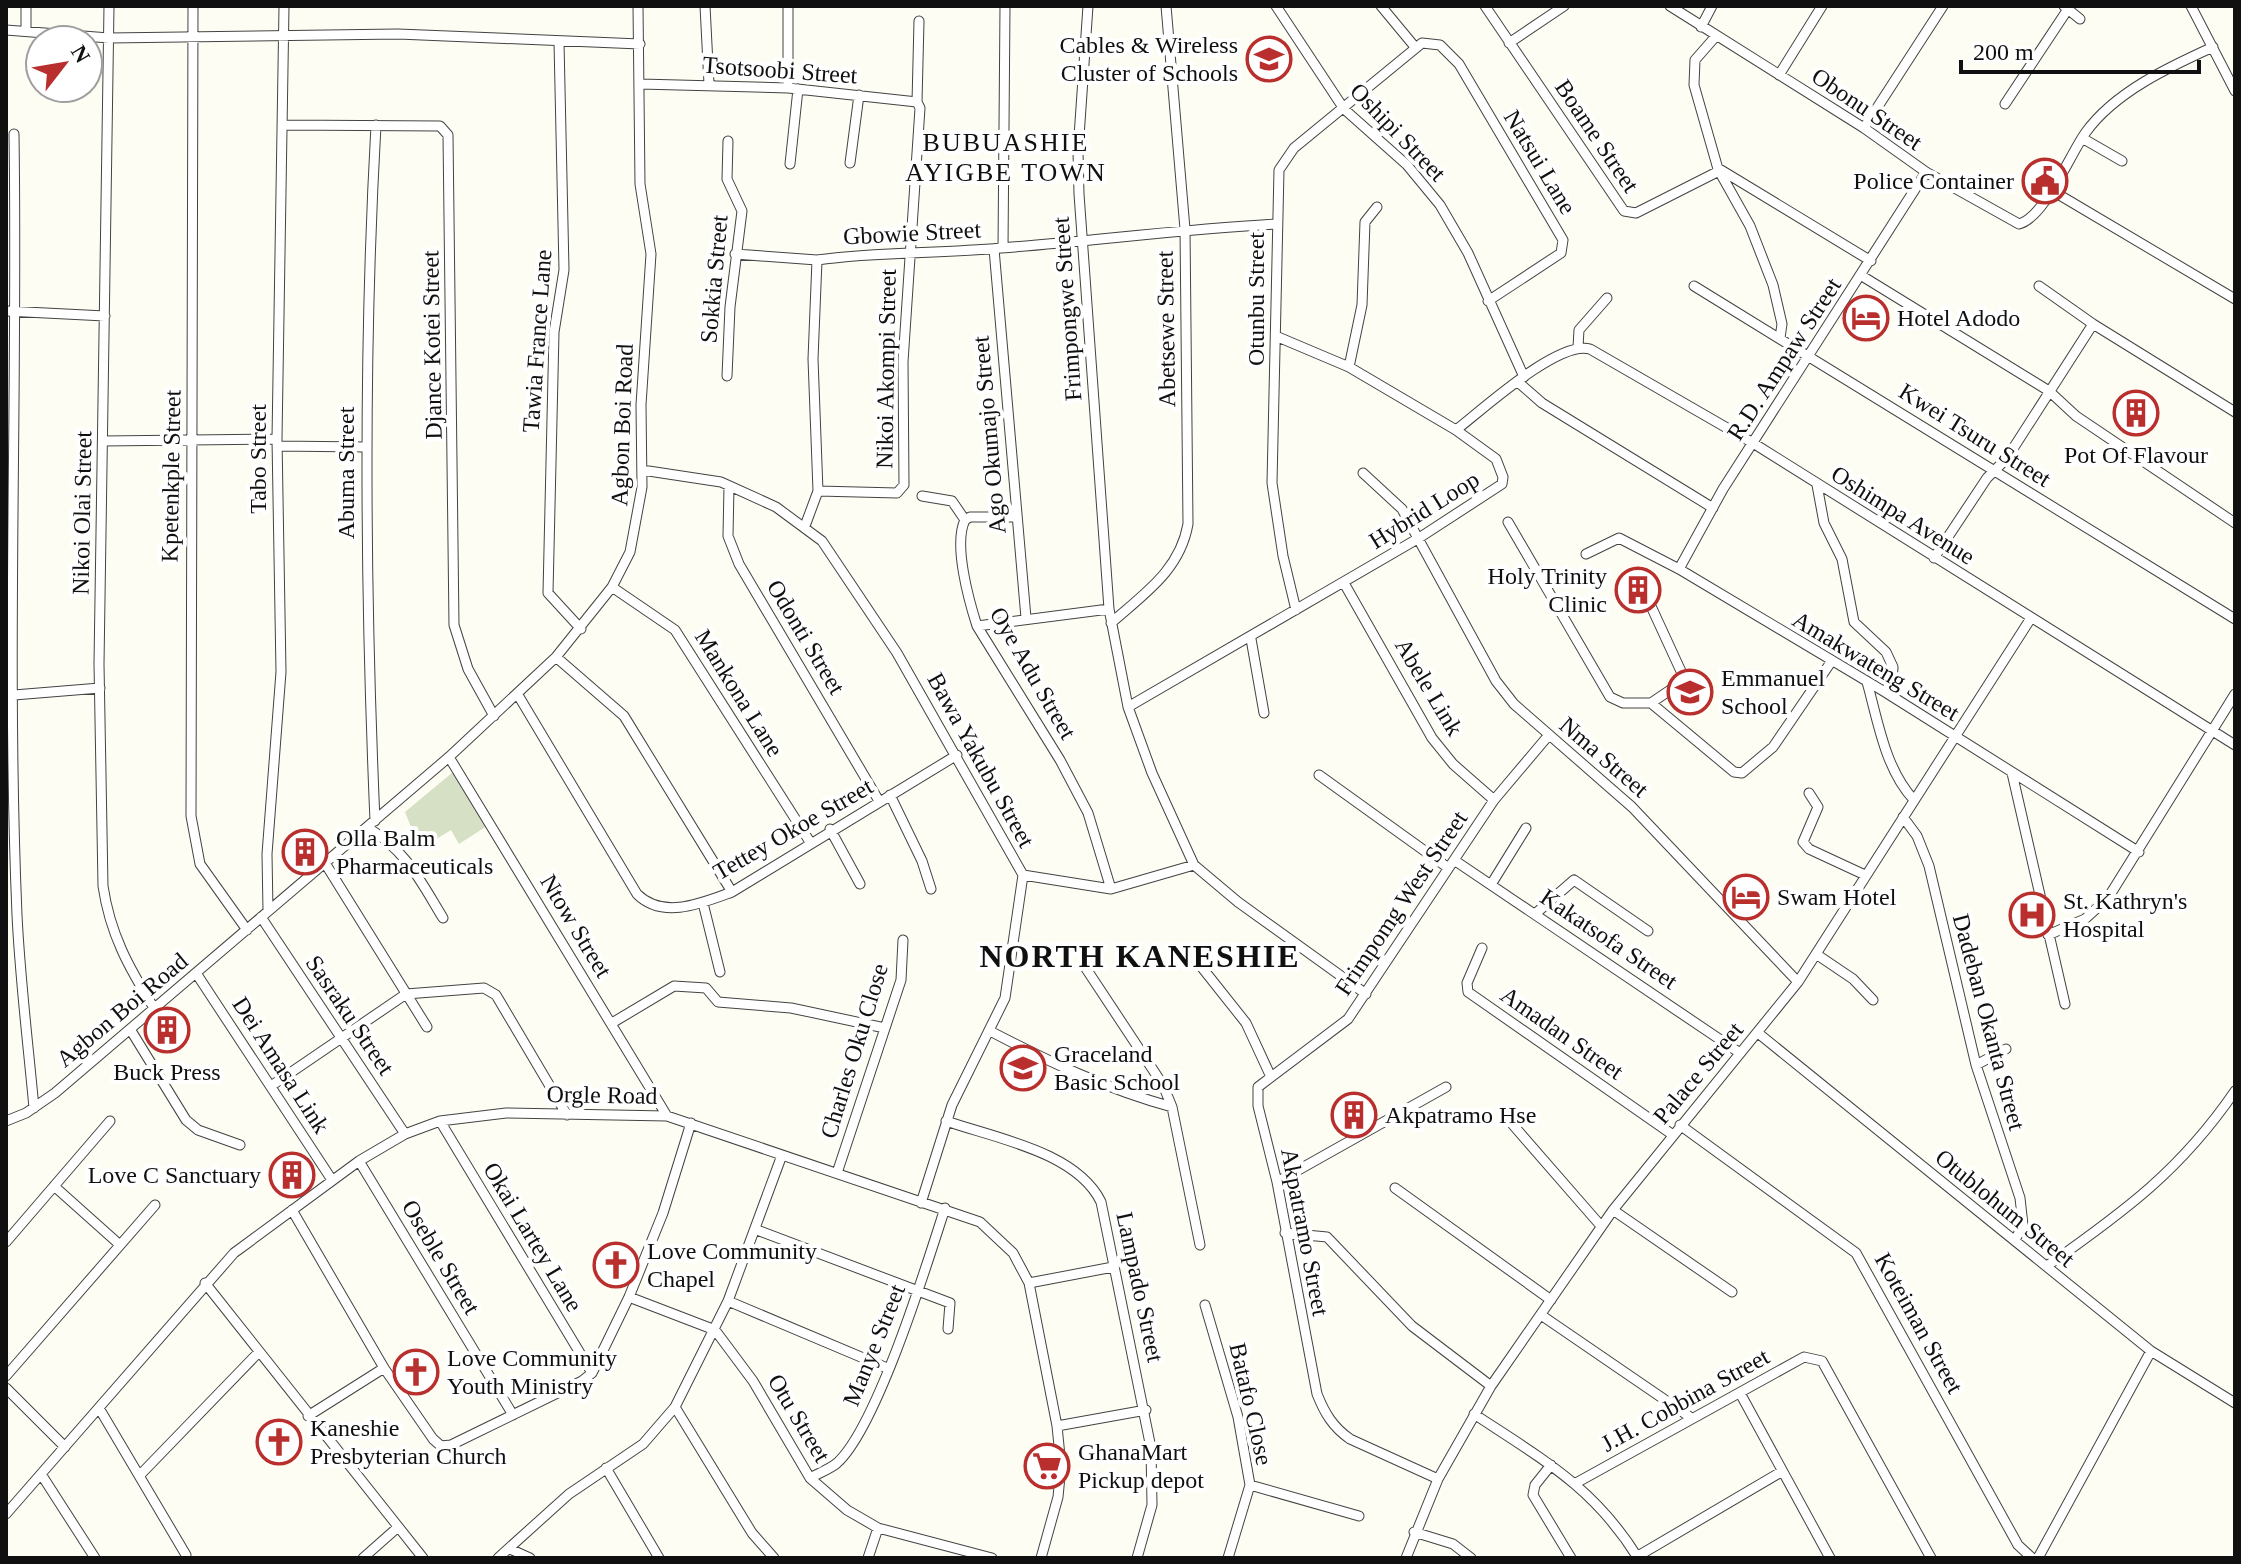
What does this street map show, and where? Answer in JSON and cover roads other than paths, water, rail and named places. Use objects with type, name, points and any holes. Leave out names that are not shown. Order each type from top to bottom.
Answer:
[{"type":"street","name":"Nikoi Olai Street","points":[[109,6],[100,688],[103,886],[107,914],[126,962],[154,1008]]},
{"type":"street","name":"Kpetenkple Street","points":[[193,6],[193,441],[188,723],[192,828],[200,864],[247,930]]},
{"type":"street","name":"Tabo Street","points":[[262,916],[281,672],[277,442],[284,6]]},
{"type":"street","points":[[628,6],[636,17]]},
{"type":"street","points":[[636,17],[638,6]]},
{"type":"street","points":[[705,6],[709,84]]},
{"type":"street","points":[[788,6],[793,89],[790,164]]},
{"type":"street","name":"Ago Okumajo Street","points":[[1005,6],[998,249],[1015,517],[1026,618]]},
{"type":"street","name":"Frimpongwe Street","points":[[1088,6],[1078,151],[1111,623]]},
{"type":"street","name":"Abetsewe Street","points":[[1111,623],[1164,577],[1183,549],[1188,524],[1185,229],[1166,6]]},
{"type":"street","name":"Oshipi Street","points":[[1276,6],[1344,109],[1407,165],[1440,205],[1468,253],[1521,379],[1542,403],[1713,508]]},
{"type":"street","points":[[1381,6],[1415,47]]},
{"type":"street","name":"Boame Street","points":[[1485,6],[1630,215],[1718,169]]},
{"type":"street","points":[[1509,43],[1564,6]]},
{"type":"street","name":"Obonu Street","points":[[1670,6],[1864,128],[1926,172],[2019,224],[2032,217],[2082,138],[2128,93],[2213,47]]},
{"type":"street","points":[[1701,27],[1712,6]]},
{"type":"street","points":[[1779,75],[1822,6]]},
{"type":"street","points":[[1864,128],[1943,6]]},
{"type":"street","points":[[2191,6],[2235,91]]},
{"type":"street","points":[[2005,104],[2066,8],[2080,19]]},
{"type":"street","name":"Agbon Boi Road","points":[[6,1121],[34,1108],[449,757],[556,657],[612,587],[634,538],[642,470],[642,382],[651,254],[640,184],[640,44],[636,17]]},
{"type":"street","name":"Nikoi Akompi Street","points":[[818,491],[897,493],[904,485],[903,362],[920,108],[917,102],[919,21]]},
{"type":"street","points":[[104,38],[398,34],[640,44]]},
{"type":"street","points":[[1716,36],[1695,60],[1694,85],[1718,169],[1750,226],[1773,285],[1782,324],[1780,338]]},
{"type":"street","name":"Tawia France Lane","points":[[559,42],[564,270],[554,332],[548,593],[581,629]]},
{"type":"street","name":"Natsui Lane","points":[[1415,47],[1432,43],[1453,57],[1563,240],[1561,253],[1488,301]]},
{"type":"street","name":"Otunbu Street","points":[[1296,610],[1273,500],[1272,432],[1278,337],[1277,181],[1285,158],[1415,47]]},
{"type":"street","name":"Tsotsoobi Street","points":[[640,84],[793,89],[917,102]]},
{"type":"street","points":[[850,163],[859,95]]},
{"type":"street","name":"Djance Kotei Street","points":[[282,125],[440,126],[449,139],[454,625],[468,669],[494,716]]},
{"type":"street","name":"Abuma Street","points":[[372,824],[365,447],[368,264],[376,125]]},
{"type":"street","points":[[14,134],[11,688],[17,915],[34,1108]]},
{"type":"street","points":[[2082,138],[2122,161]]},
{"type":"street","name":"Sokkia Street","points":[[727,376],[735,254],[742,211],[726,173],[728,141]]},
{"type":"street","points":[[1718,169],[1871,261]]},
{"type":"street","name":"R.D. Ampaw Street","points":[[1679,569],[1753,443],[1926,172]]},
{"type":"street","points":[[2051,190],[2235,299]]},
{"type":"street","points":[[1349,367],[1362,305],[1365,222],[1377,207]]},
{"type":"street","name":"Gbowie Street","points":[[805,526],[818,491],[813,359],[817,260],[909,251],[998,249],[1185,229],[1276,224]]},
{"type":"street","points":[[735,254],[817,260]]},
{"type":"street","points":[[1862,276],[2049,391],[2076,416],[2235,523]]},
{"type":"street","name":"Kwei Tsuru Street","points":[[1694,286],[2235,619]]},
{"type":"street","points":[[2039,286],[2093,324],[2235,412]]},
{"type":"street","points":[[1456,430],[1521,379],[1578,347],[1579,330],[1607,298]]},
{"type":"street","points":[[11,312],[105,316]]},
{"type":"street","points":[[1934,558],[1994,471],[2007,458],[2093,324]]},
{"type":"street","name":"Hybrid Loop","points":[[1128,707],[1251,639],[1502,484],[1503,477],[1496,459],[1456,430],[1349,367],[1278,337]]},
{"type":"street","name":"Oshimpa Avenue","points":[[1578,347],[1598,353],[1753,443],[2235,745]]},
{"type":"street","points":[[103,441],[277,442],[365,447]]},
{"type":"street","name":"Bawa Yakubu Street","points":[[642,470],[708,479],[729,486],[776,507],[805,526],[829,551],[881,628],[957,755],[1023,875],[1009,981],[990,1031],[946,1121],[921,1203]]},
{"type":"street","name":"Nma Street","points":[[1363,473],[1394,498],[1496,681],[1514,704],[1632,807],[1798,982]]},
{"type":"street","points":[[1817,485],[1824,523],[1842,559],[1854,622],[1886,652],[1893,667],[1892,681],[1885,692]]},
{"type":"street","name":"Odonti Street","points":[[729,486],[728,536],[739,564],[879,801]]},
{"type":"street","points":[[922,496],[952,501],[965,520],[970,517],[1015,517]]},
{"type":"street","name":"Oye Adu Street","points":[[965,520],[961,547],[969,602],[977,626],[1060,760],[1088,813],[1111,889]]},
{"type":"street","points":[[1508,522],[1610,697],[1623,703],[1651,703],[1685,680],[1650,604]]},
{"type":"street","name":"Amakwateng Street","points":[[1586,554],[1619,538],[1679,569],[1885,692],[2139,852]]},
{"type":"street","name":"Abele Link","points":[[1344,583],[1432,738],[1453,764],[1494,800]]},
{"type":"street","name":"Mankona Lane","points":[[612,587],[675,630],[810,842]]},
{"type":"street","points":[[977,626],[1109,609]]},
{"type":"street","name":"Palace Street","points":[[1406,1558],[1438,1479],[1491,1386],[1613,1210],[1798,982],[2031,618]]},
{"type":"street","points":[[1111,623],[1128,707],[1152,773],[1194,865],[1238,902],[1366,994]]},
{"type":"street","points":[[1251,639],[1264,713]]},
{"type":"street","points":[[556,657],[624,716],[732,892]]},
{"type":"street","points":[[1651,703],[1722,764],[1742,773],[1773,747],[1831,662]]},
{"type":"street","points":[[1867,682],[1889,757],[1901,783],[1914,800]]},
{"type":"street","points":[[11,688],[100,688]]},
{"type":"street","points":[[2048,935],[2098,910],[2139,852],[2235,694]]},
{"type":"street","name":"Tettey Okoe Street","points":[[518,695],[637,894],[657,907],[703,903],[732,892],[830,829],[957,755]]},
{"type":"street","name":"Frimpomg West Street","points":[[1271,1077],[1348,1019],[1494,800],[1548,736]]},
{"type":"street","name":"Ntow Street","points":[[449,757],[667,1116]]},
{"type":"street","points":[[2012,773],[2065,1004]]},
{"type":"street","name":"Kakatsofa Street","points":[[1319,775],[1450,864],[1492,883],[1740,1053]]},
{"type":"street","points":[[1809,793],[1818,807],[1803,842],[1809,849],[1865,875]]},
{"type":"street","points":[[890,795],[922,861],[931,889]]},
{"type":"street","name":"Dadeban Okanta Street","points":[[1903,817],[1917,836],[1929,866],[1976,1065],[2020,1198],[2023,1225],[2015,1240]]},
{"type":"street","points":[[372,824],[406,857],[443,918]]},
{"type":"street","points":[[1492,883],[1526,828]]},
{"type":"street","points":[[830,829],[860,884]]},
{"type":"street","points":[[325,863],[427,1027]]},
{"type":"street","points":[[1023,875],[1111,889],[1194,865]]},
{"type":"street","points":[[1535,914],[1574,880],[1648,931]]},
{"type":"street","points":[[703,903],[720,972]]},
{"type":"street","name":"Sasraku Street","points":[[262,916],[405,1134]]},
{"type":"street","name":"Charles Oku Close","points":[[837,1173],[901,980],[903,940]]},
{"type":"street","name":"Amadan Street","points":[[1482,948],[1467,983],[1468,992],[1673,1135]]},
{"type":"street","points":[[1816,954],[1853,979],[1873,1000]]},
{"type":"street","points":[[1192,955],[1246,1023],[1271,1077]]},
{"type":"street","points":[[1085,967],[1155,1072],[1172,1107],[1200,1245]]},
{"type":"street","name":"Dei Amasa Link","points":[[196,973],[332,1180]]},
{"type":"street","points":[[612,1023],[674,986],[706,988],[718,1002],[791,1008],[885,1028]]},
{"type":"street","points":[[271,1086],[406,994],[484,988],[496,995],[567,1115]]},
{"type":"street","points":[[130,1029],[186,1120],[198,1130],[240,1145]]},
{"type":"street","points":[[990,1031],[1054,1065],[1123,1093],[1172,1107]]},
{"type":"street","name":"Otublohum Street","points":[[1758,1033],[2151,1351],[2235,1403]]},
{"type":"street","points":[[1976,1065],[2006,1049]]},
{"type":"street","name":"Akpatramo Street","points":[[1271,1077],[1258,1087],[1258,1106],[1277,1182],[1317,1394],[1332,1423],[1350,1439],[1438,1479]]},
{"type":"street","points":[[1277,1182],[1446,1087]]},
{"type":"street","points":[[2047,1266],[2148,1191],[2184,1157],[2235,1091]]},
{"type":"street","name":"Orgle Road","points":[[6,1514],[234,1253],[359,1161],[405,1134],[440,1121],[506,1113],[667,1116],[921,1203],[945,1208],[980,1222],[1013,1253],[1029,1283],[1057,1426],[1061,1466],[1058,1497],[1041,1558]]},
{"type":"street","points":[[6,1242],[110,1121]]},
{"type":"street","name":"Okai Lartey Lane","points":[[440,1121],[592,1373]]},
{"type":"street","name":"Lampado Street","points":[[946,1121],[1062,1162],[1086,1177],[1106,1216],[1113,1267],[1146,1410],[1154,1475],[1152,1505],[1137,1558]]},
{"type":"street","points":[[292,1210],[384,1368],[441,1446],[451,1445],[582,1381],[592,1373],[629,1297],[663,1213],[691,1123]]},
{"type":"street","points":[[1513,1125],[1601,1226]]},
{"type":"street","name":"Koteiman Street","points":[[1680,1125],[1856,1253],[2018,1545],[2032,1558]]},
{"type":"street","points":[[498,1558],[569,1494],[643,1444],[675,1407],[728,1301],[757,1230],[782,1155]]},
{"type":"street","name":"Oseble Street","points":[[359,1161],[513,1415]]},
{"type":"street","points":[[54,1186],[120,1245]]},
{"type":"street","points":[[1395,1188],[1551,1300]]},
{"type":"street","points":[[6,1376],[155,1205]]},
{"type":"street","name":"Manye Street","points":[[810,1478],[838,1463],[861,1429],[917,1294],[945,1208]]},
{"type":"street","points":[[1613,1210],[1732,1292]]},
{"type":"street","points":[[757,1230],[917,1294],[950,1303],[948,1329]]},
{"type":"street","points":[[1285,1233],[1327,1237],[1412,1326],[1491,1386]]},
{"type":"street","points":[[1029,1283],[1113,1267]]},
{"type":"street","points":[[205,1283],[257,1354],[423,1558]]},
{"type":"street","points":[[629,1297],[715,1330]]},
{"type":"street","points":[[728,1301],[887,1368]]},
{"type":"street","name":"Batafo Close","points":[[1205,1305],[1238,1417],[1250,1485],[1228,1558]]},
{"type":"street","points":[[1541,1315],[1690,1417]]},
{"type":"street","name":"Otu Street","points":[[715,1330],[753,1381],[810,1478],[847,1510],[878,1528],[992,1558]]},
{"type":"street","points":[[2038,1558],[2151,1351]]},
{"type":"street","points":[[140,1475],[257,1354]]},
{"type":"street","name":"J.H. Cobbina Street","points":[[1576,1483],[1690,1417],[1804,1357],[1813,1357],[1822,1361],[1931,1558]]},
{"type":"street","points":[[308,1416],[384,1368]]},
{"type":"street","points":[[6,1388],[65,1447]]},
{"type":"street","points":[[1740,1393],[1829,1558]]},
{"type":"street","points":[[675,1407],[752,1533],[774,1558]]},
{"type":"street","points":[[99,1408],[186,1555]]},
{"type":"street","points":[[1057,1426],[1146,1410]]},
{"type":"street","points":[[1474,1414],[1576,1483],[1613,1519],[1638,1557],[1781,1472]]},
{"type":"street","points":[[1551,1465],[1535,1485],[1533,1495],[1571,1558]]},
{"type":"street","points":[[606,1468],[659,1558]]},
{"type":"street","points":[[41,1474],[95,1558]]},
{"type":"street","points":[[1250,1485],[1359,1516]]},
{"type":"street","points":[[363,1558],[397,1528]]},
{"type":"street","points":[[868,1558],[878,1528]]},
{"type":"street","points":[[1414,1532],[1453,1544],[1471,1558]]},
{"type":"street","points":[[510,1549],[530,1558]]},
{"type":"place","name":"Cables & Wireless Cluster of Schools","points":[[1269,59]]},
{"type":"place","name":"Police Container","points":[[2045,181]]},
{"type":"place","name":"Hotel Adodo","points":[[1866,318]]},
{"type":"place","name":"Pot Of Flavour","points":[[2136,413]]},
{"type":"place","name":"Holy Trinity Clinic","points":[[1638,590]]},
{"type":"place","name":"Emmanuel School","points":[[1690,692]]},
{"type":"place","name":"Olla Balm Pharmaceuticals","points":[[305,852]]},
{"type":"place","name":"Swam Hotel","points":[[1746,897]]},
{"type":"place","name":"St. Kathryn's Hospital","points":[[2032,915]]},
{"type":"place","name":"Buck Press","points":[[167,1030]]},
{"type":"place","name":"Graceland Basic School","points":[[1023,1068]]},
{"type":"place","name":"Akpatramo Hse","points":[[1354,1115]]},
{"type":"place","name":"Love C Sanctuary","points":[[292,1175]]},
{"type":"place","name":"Love Community Chapel","points":[[616,1265]]},
{"type":"place","name":"Love Community Youth Ministry","points":[[416,1372]]},
{"type":"place","name":"Kaneshie Presbyterian Church","points":[[279,1442]]},
{"type":"place","name":"GhanaMart Pickup depot","points":[[1047,1466]]},
{"type":"district","name":"BUBUASHIE AYIGBE TOWN","points":[[1006,157]]},
{"type":"district","name":"NORTH KANESHIE","points":[[1140,956]]}]
